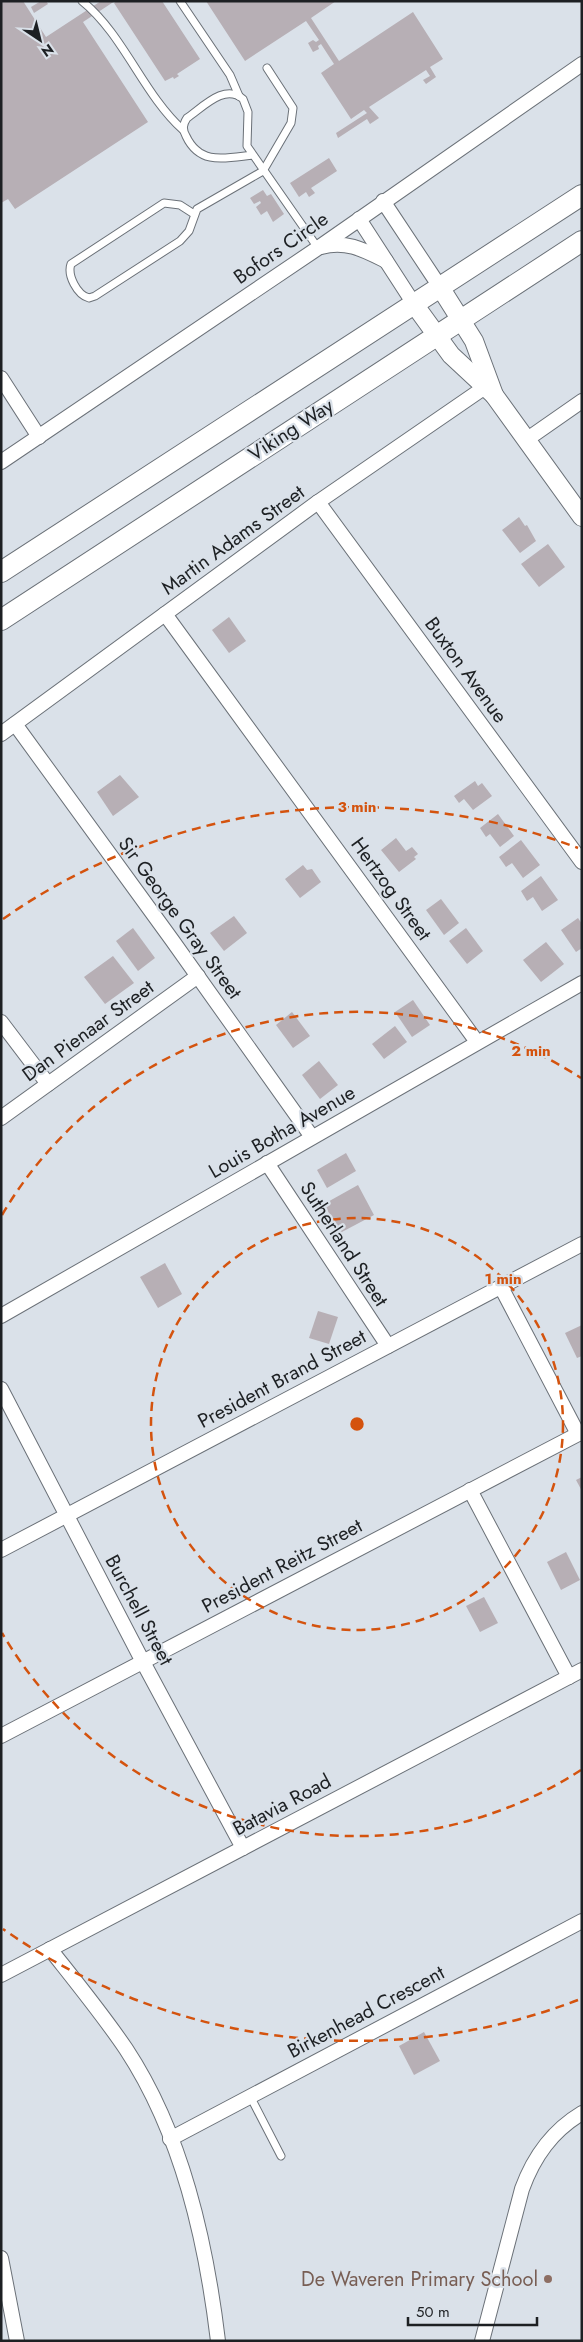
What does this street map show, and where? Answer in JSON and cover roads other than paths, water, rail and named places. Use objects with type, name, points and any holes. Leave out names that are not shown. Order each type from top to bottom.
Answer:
[{"type":"main road","name":"Viking Way","points":[[1,572],[582,195]]},
{"type":"main road","name":"Viking Way","points":[[1,620],[582,242]]},
{"type":"street","name":"Bofors Circle","points":[[1,462],[318,248],[582,64]]},
{"type":"street","points":[[383,201],[474,340],[490,389]]},
{"type":"street","points":[[359,219],[436,336],[451,355],[490,389],[582,517]]},
{"type":"street","points":[[318,248],[332,245],[350,245],[387,261]]},
{"type":"street","points":[[1,378],[39,436]]},
{"type":"street","name":"Martin Adams Street","points":[[1,734],[318,502],[490,389]]},
{"type":"street","points":[[526,440],[582,401]]},
{"type":"street","name":"Buxton Avenue","points":[[318,502],[582,862]]},
{"type":"street","name":"Hertzog Street","points":[[165,614],[477,1042]]},
{"type":"street","name":"Sir George Gray Street","points":[[14,724],[198,976],[312,1137]]},
{"type":"street","name":"Dan Pienaar Street","points":[[1,1118],[198,976]]},
{"type":"street","name":"Louis Botha Avenue","points":[[1,1316],[582,982]]},
{"type":"street","points":[[1,1022],[48,1084]]},
{"type":"street","name":"Sutherland Street","points":[[267,1163],[388,1346]]},
{"type":"street","name":"President Brand Street","points":[[1,1550],[582,1244]]},
{"type":"street","points":[[501,1287],[580,1433]]},
{"type":"street","name":"Burchell Street","points":[[1,1389],[143,1662],[243,1848]]},
{"type":"street","name":"President Reitz Street","points":[[1,1736],[580,1433]]},
{"type":"street","points":[[470,1490],[569,1677]]},
{"type":"street","name":"Batavia Road","points":[[1,1975],[582,1670]]},
{"type":"street","name":"Birkenhead Crescent","points":[[170,2139],[582,1921]]},
{"type":"street","points":[[50,1949],[126,2050],[146,2085],[170,2139],[183,2172],[205,2261],[218,2341]]},
{"type":"street","points":[[482,2341],[528,2172],[536,2157],[556,2132],[582,2113]]},
{"type":"street","points":[[1,2258],[17,2341]]},
{"type":"lane","points":[[82,1],[101,20],[163,109],[183,130],[194,150],[214,159],[253,155]]},
{"type":"lane","points":[[180,1],[230,76],[239,96]]},
{"type":"lane","points":[[194,214],[180,205],[164,203],[71,264],[70,274],[80,293],[89,298],[95,296],[180,241],[189,231],[194,214],[209,201],[263,171],[291,123],[293,108],[268,68]]},
{"type":"lane","points":[[183,130],[183,123],[187,118],[223,94],[230,92],[243,99],[248,112],[246,141],[253,155],[318,248]]},
{"type":"lane","points":[[250,2096],[281,2156]]},
{"type":"place","name":"De Waveren Primary School","points":[[548,2279]]}]
